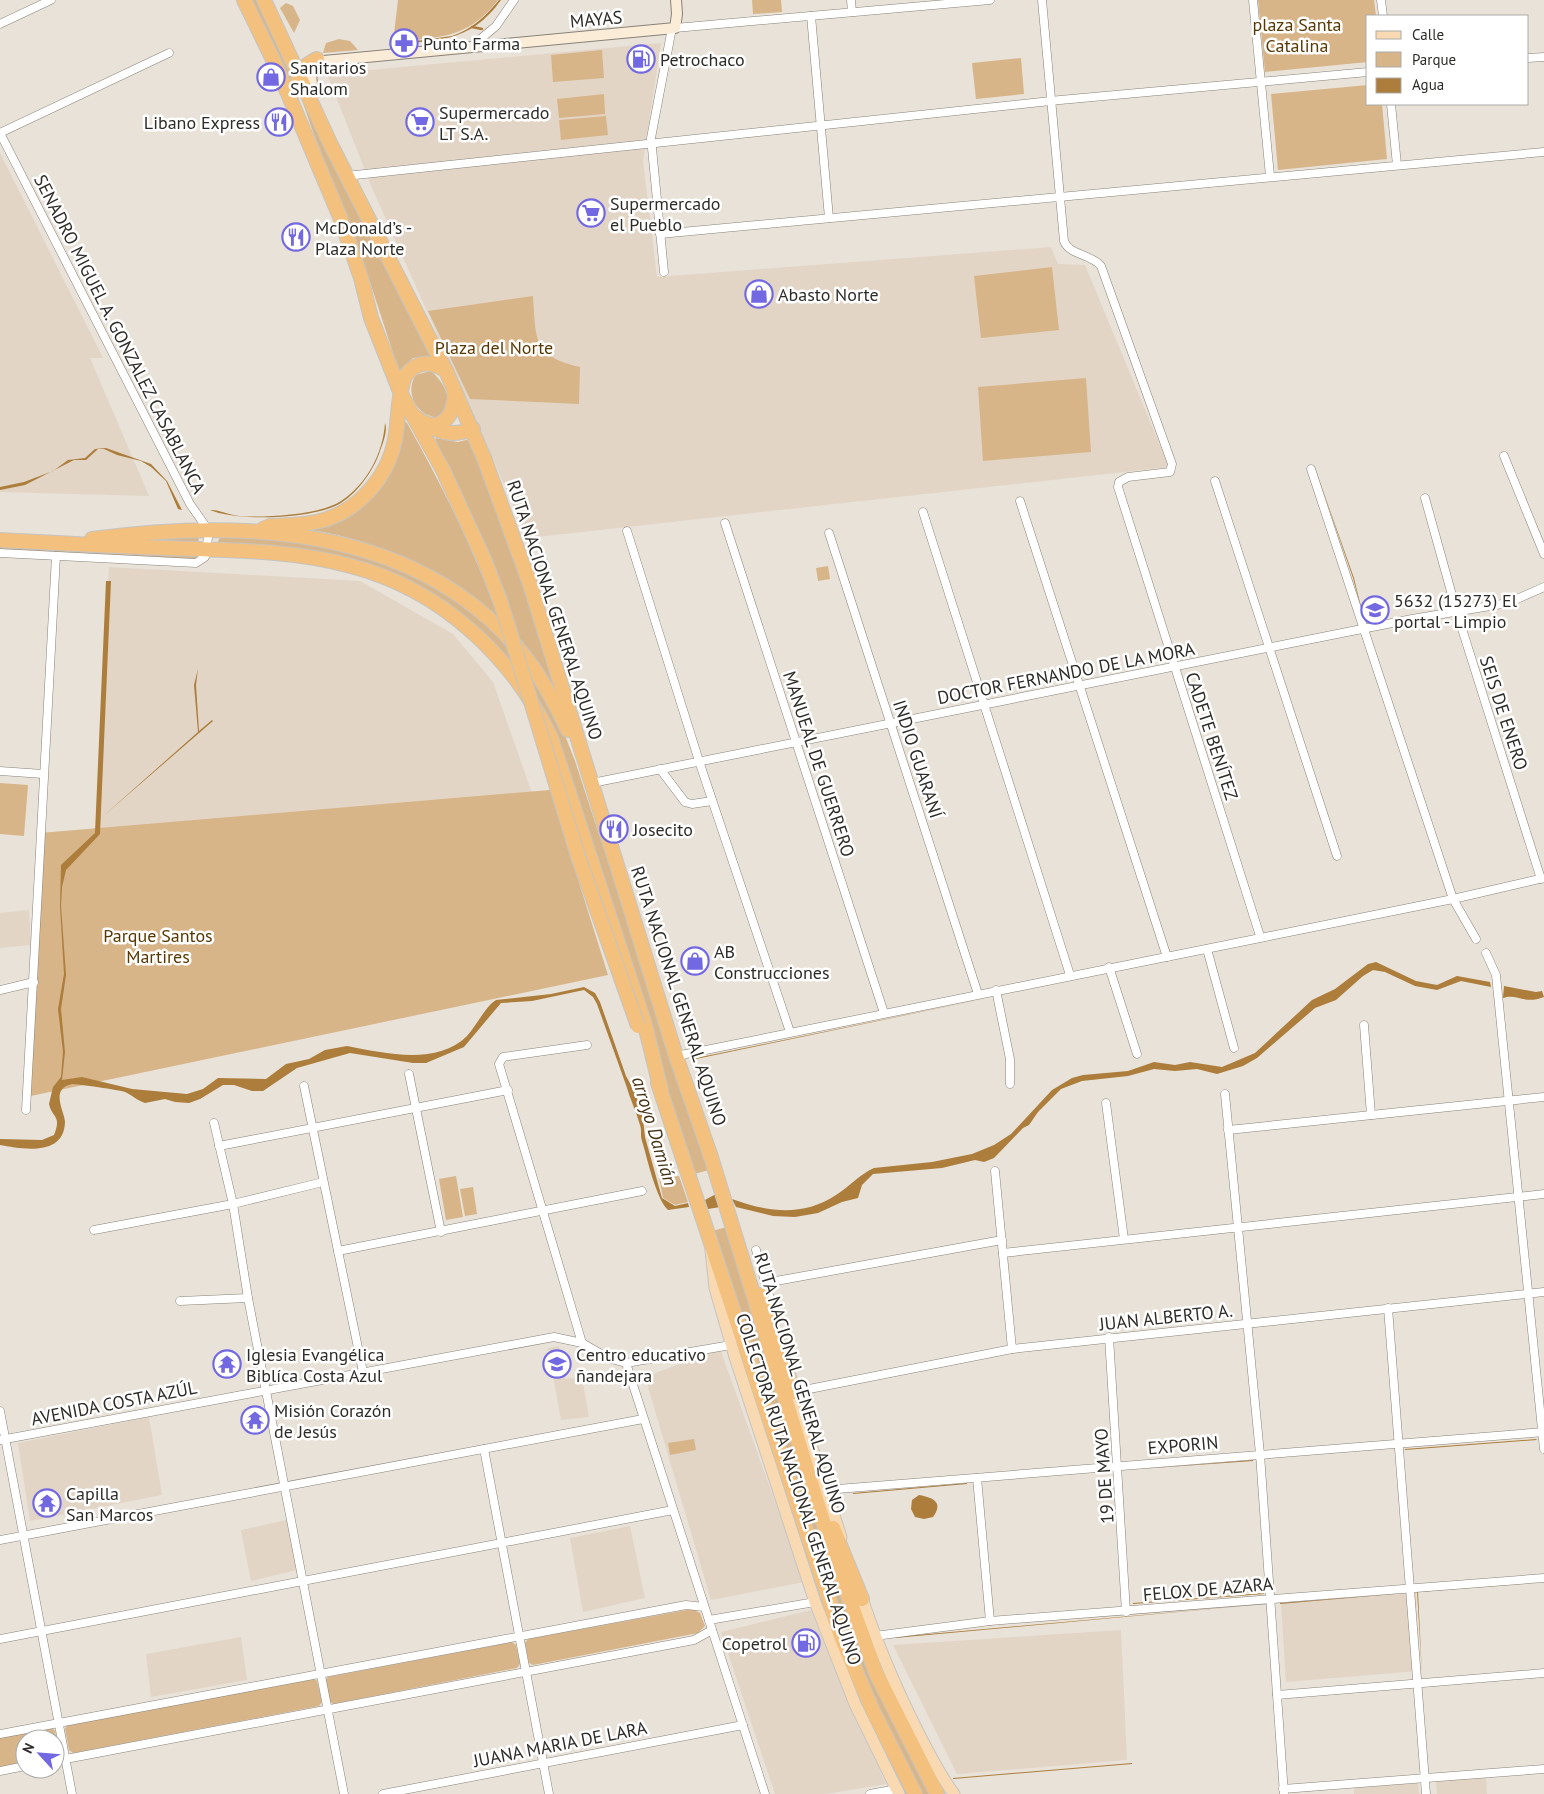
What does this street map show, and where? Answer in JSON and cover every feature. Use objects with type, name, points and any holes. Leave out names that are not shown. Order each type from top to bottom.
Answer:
[{"type":"highway","points":[[240,0],[252,18]]},
{"type":"highway","points":[[244,0],[278,70],[343,224],[361,278],[371,318],[400,394],[443,470],[484,559],[501,603],[578,856],[661,1090],[833,1614],[856,1675],[914,1794]]},
{"type":"highway","name":"RUTA NACIONAL GENERAL AQUINO","points":[[264,0],[346,176],[446,371],[473,429],[529,581],[676,1056],[711,1157],[807,1476],[859,1631],[892,1706],[936,1794]]},
{"type":"highway","points":[[273,19],[283,28],[299,52],[321,60]]},
{"type":"highway","points":[[302,126],[297,92],[299,76],[305,66],[321,60]]},
{"type":"highway","points":[[255,533],[270,526],[317,522],[332,517],[350,507],[366,494],[380,477],[392,452],[400,394],[405,376],[411,368],[420,363],[438,366],[446,371]]},
{"type":"highway","points":[[425,423],[435,425],[447,419],[454,406],[455,392]]},
{"type":"highway","points":[[411,413],[438,430],[453,434],[473,429]]},
{"type":"highway","points":[[66,543],[176,530],[255,533],[323,539],[372,552],[410,566],[462,598],[502,632],[527,659],[553,699],[591,779]]},
{"type":"highway","points":[[0,540],[208,549],[314,558],[353,566],[388,579],[412,590],[449,612],[508,668],[540,715],[558,757],[645,1024],[661,1090]]},
{"type":"highway","points":[[746,1271],[764,1300],[796,1392]]},
{"type":"highway","points":[[807,1476],[825,1509],[862,1599]]},
{"type":"main road","name":"COLECTORA RUTA NACIONAL GENERAL AQUINO","points":[[711,1243],[710,1262],[715,1288],[731,1345],[815,1602],[855,1704],[898,1791]]},
{"type":"main road","points":[[737,1326],[772,1471]]},
{"type":"main road","name":"COLECTORA RUTA NACIONAL GENERAL AQUINO","points":[[796,1392],[825,1490],[875,1636],[908,1712],[940,1773],[954,1794]]},
{"type":"street","points":[[0,24],[51,0]]},
{"type":"street","points":[[259,0],[273,19]]},
{"type":"street","points":[[471,47],[496,26],[514,0]]},
{"type":"street","points":[[664,272],[651,138],[677,14],[676,0]]},
{"type":"street","points":[[677,14],[685,0]]},
{"type":"street","points":[[851,0],[852,12]]},
{"type":"street","name":"MAYAS","points":[[321,60],[946,2],[990,0]]},
{"type":"street","points":[[1042,0],[1060,197]]},
{"type":"street","points":[[1253,0],[1270,176]]},
{"type":"street","points":[[1381,0],[1383,15]]},
{"type":"street","points":[[811,16],[829,218]]},
{"type":"street","points":[[0,133],[169,54]]},
{"type":"street","points":[[1529,58],[1544,56]]},
{"type":"street","points":[[314,110],[315,104],[310,81],[311,74],[321,60]]},
{"type":"street","points":[[346,176],[652,145],[1051,100],[1366,72]]},
{"type":"street","points":[[1391,105],[1397,165]]},
{"type":"street","name":"SENADRO MIGUEL A. GONZALEZ CASABLANCA","points":[[0,133],[190,504],[209,531]]},
{"type":"street","points":[[660,234],[1544,152]]},
{"type":"street","name":"CADETE BENÍTEZ","points":[[1060,197],[1066,246],[1089,256],[1101,266],[1172,464],[1170,472],[1128,477],[1119,482],[1118,487],[1260,936]]},
{"type":"street","points":[[1504,456],[1544,554]]},
{"type":"street","points":[[1312,470],[1453,899],[1476,939]]},
{"type":"street","points":[[1215,480],[1337,856]]},
{"type":"street","name":"SEIS DE ENERO","points":[[1425,498],[1457,613],[1542,879]]},
{"type":"street","points":[[1020,501],[1167,956]]},
{"type":"street","points":[[923,512],[1070,975]]},
{"type":"street","name":"MANUEAL DE GUERRERO","points":[[724,524],[884,1013]]},
{"type":"street","points":[[0,553],[196,563],[205,558],[208,549],[209,531]]},
{"type":"street","points":[[627,531],[712,801],[790,1032]]},
{"type":"street","name":"INDIO GUARANÍ","points":[[829,533],[978,994]]},
{"type":"street","points":[[26,1110],[56,556]]},
{"type":"street","name":"DOCTOR FERNANDO DE LA MORA","points":[[591,779],[660,769],[796,743],[1363,629],[1508,603],[1544,587]]},
{"type":"street","points":[[660,769],[685,802],[692,804],[712,801]]},
{"type":"street","points":[[0,771],[43,774]]},
{"type":"street","points":[[676,1056],[1109,967],[1207,949],[1260,936],[1453,899],[1542,879]]},
{"type":"street","points":[[1207,949],[1234,1048]]},
{"type":"street","points":[[1486,953],[1496,975],[1530,1293],[1544,1450]]},
{"type":"street","points":[[1109,967],[1137,1054]]},
{"type":"street","points":[[0,990],[34,982]]},
{"type":"street","points":[[996,990],[1010,1058],[1010,1084]]},
{"type":"street","points":[[1364,1025],[1371,1115]]},
{"type":"street","points":[[582,1343],[499,1064],[503,1057],[587,1045]]},
{"type":"street","points":[[409,1074],[441,1232]]},
{"type":"street","points":[[304,1086],[363,1372]]},
{"type":"street","points":[[219,1146],[508,1090]]},
{"type":"street","points":[[1225,1094],[1260,1454],[1283,1791],[1544,1769]]},
{"type":"street","points":[[1228,1130],[1544,1097]]},
{"type":"street","points":[[1106,1103],[1124,1239]]},
{"type":"street","points":[[214,1123],[233,1204],[248,1298],[344,1794]]},
{"type":"street","points":[[995,1171],[1012,1349]]},
{"type":"street","points":[[94,1230],[233,1204],[323,1182]]},
{"type":"street","points":[[338,1252],[642,1190]]},
{"type":"street","points":[[1003,1252],[1544,1194]]},
{"type":"street","points":[[766,1283],[1002,1240]]},
{"type":"street","points":[[756,1250],[796,1392]]},
{"type":"street","name":"JUAN ALBERTO A.","points":[[796,1392],[1012,1349],[1109,1337],[1544,1292]]},
{"type":"street","points":[[180,1300],[248,1298]]},
{"type":"street","points":[[1388,1308],[1426,1794]]},
{"type":"street","name":"AVENIDA COSTA AZÚL","points":[[3,1440],[554,1337],[582,1343],[608,1358],[626,1363],[731,1345]]},
{"type":"street","name":"19 DE MAYO","points":[[1109,1337],[1119,1465],[1126,1612]]},
{"type":"street","points":[[626,1363],[765,1794]]},
{"type":"street","points":[[0,1411],[3,1440],[24,1536],[72,1794]]},
{"type":"street","points":[[0,1540],[643,1419]]},
{"type":"street","name":"EXPORIN","points":[[825,1490],[1543,1432]]},
{"type":"street","points":[[484,1449],[549,1794]]},
{"type":"street","points":[[977,1478],[990,1621]]},
{"type":"street","points":[[0,1639],[673,1510]]},
{"type":"street","name":"FELOX DE AZARA","points":[[875,1636],[990,1621],[1126,1612],[1270,1598],[1544,1578]]},
{"type":"street","points":[[709,1620],[815,1602]]},
{"type":"street","points":[[0,1734],[686,1605],[704,1607]]},
{"type":"street","points":[[66,1759],[694,1640],[712,1630]]},
{"type":"street","points":[[1277,1695],[1544,1674]]},
{"type":"street","name":"JUANA MARIA DE LARA","points":[[383,1794],[743,1725]]},
{"type":"street","points":[[0,1771],[15,1768]]},
{"type":"street","points":[[870,1794],[898,1791]]},
{"type":"shaded area","name":"Abasto Norte","points":[[661,43],[643,161],[657,277],[1051,247],[1058,264],[1085,265],[1169,467],[528,538],[372,188],[327,74]]},
{"type":"shaded area","points":[[0,153],[103,358],[90,358],[149,496],[0,492]]},
{"type":"shaded area","points":[[109,567],[360,581],[453,634],[493,682],[532,793],[95,836]]},
{"type":"shaded area","points":[[29,910],[31,945],[0,948],[0,913]]},
{"type":"shaded area","points":[[559,1346],[565,1379],[582,1377],[589,1417],[561,1420],[548,1348]]},
{"type":"shaded area","points":[[720,1349],[804,1582],[711,1600],[645,1377]]},
{"type":"shaded area","points":[[149,1417],[162,1495],[30,1521],[18,1443]]},
{"type":"shaded area","points":[[291,1519],[297,1570],[251,1581],[241,1530]]},
{"type":"shaded area","points":[[630,1526],[645,1598],[583,1612],[570,1538]]},
{"type":"shaded area","points":[[1416,1593],[1418,1671],[1286,1682],[1281,1602]]},
{"type":"shaded area","points":[[811,1610],[847,1698],[886,1784],[826,1794],[775,1794],[721,1632]]},
{"type":"shaded area","points":[[1121,1630],[1127,1760],[957,1774],[893,1645]]},
{"type":"shaded area","points":[[241,1637],[247,1680],[151,1697],[146,1654]]},
{"type":"shaded area","points":[[1486,1777],[1487,1794],[1437,1794],[1436,1781]]},
{"type":"shaded area","points":[[1418,1783],[1419,1794],[1354,1794],[1354,1788]]},
{"type":"green space","points":[[249,0],[256,0],[270,24],[293,78],[293,91]]},
{"type":"green space","points":[[398,0],[498,0],[475,23],[463,30],[438,37],[393,42]]},
{"type":"green space","points":[[752,0],[781,0],[782,12],[753,14]]},
{"type":"green space","name":"plaza Santa Catalina","points":[[1258,0],[1374,0],[1376,15],[1366,15],[1366,62],[1265,72]]},
{"type":"green space","points":[[286,3],[293,6],[300,20],[294,33],[280,8]]},
{"type":"green space","points":[[339,39],[350,41],[358,50],[323,53],[326,43]]},
{"type":"green space","points":[[602,50],[604,78],[553,82],[551,55]]},
{"type":"green space","points":[[1021,58],[1024,94],[976,99],[972,63]]},
{"type":"green space","points":[[1366,85],[1366,105],[1382,105],[1387,159],[1278,170],[1271,94]]},
{"type":"green space","points":[[604,94],[605,114],[559,118],[557,99]]},
{"type":"green space","points":[[301,97],[430,356],[413,358],[399,371],[355,236]]},
{"type":"green space","points":[[606,116],[608,135],[561,140],[559,120]]},
{"type":"green space","points":[[1052,267],[1059,330],[981,338],[974,276]]},
{"type":"green space","name":"Plaza del Norte","points":[[533,296],[537,335],[545,352],[553,358],[580,367],[579,404],[470,399],[428,311]]},
{"type":"green space","points":[[430,371],[442,384],[448,398],[447,406],[441,417],[433,417],[420,410],[412,397],[412,382],[416,375]]},
{"type":"green space","points":[[1086,378],[1091,452],[983,461],[978,387]]},
{"type":"green space","points":[[404,421],[407,423],[458,520],[500,622],[458,590],[418,564],[369,544],[335,534],[302,529],[356,508]]},
{"type":"green space","points":[[435,438],[458,442],[470,439],[517,556],[560,697],[519,641]]},
{"type":"green space","points":[[199,536],[198,544],[118,539]]},
{"type":"green space","points":[[220,537],[277,539],[350,551],[426,581],[474,613],[507,645],[515,669],[405,581],[217,544]]},
{"type":"green space","points":[[0,546],[197,557],[196,559],[0,549]]},
{"type":"green space","points":[[828,566],[830,579],[818,581],[816,568]]},
{"type":"green space","points":[[528,668],[564,733],[575,761],[709,1170],[694,1174]]},
{"type":"green space","points":[[0,783],[28,785],[24,836],[0,834]]},
{"type":"green space","name":"Parque Santos Martires","points":[[550,790],[608,975],[26,1097],[40,833]]},
{"type":"green space","points":[[456,1176],[463,1217],[446,1220],[439,1179]]},
{"type":"green space","points":[[679,1176],[688,1202],[675,1205],[663,1198],[659,1178]]},
{"type":"green space","points":[[473,1187],[477,1214],[465,1216],[460,1189]]},
{"type":"green space","points":[[727,1227],[809,1496],[933,1794],[920,1794],[848,1642],[712,1231]]},
{"type":"green space","points":[[694,1439],[696,1450],[670,1455],[668,1443]]},
{"type":"green space","points":[[772,1451],[837,1645],[908,1794],[902,1794],[846,1676],[781,1488]]},
{"type":"green space","points":[[692,1609],[700,1613],[705,1626],[698,1633],[533,1665],[529,1663],[525,1643],[528,1639]]},
{"type":"green space","points":[[512,1642],[516,1645],[520,1664],[517,1668],[333,1704],[330,1701],[325,1680],[328,1677]]},
{"type":"green space","points":[[314,1679],[317,1681],[322,1702],[319,1706],[73,1753],[69,1750],[65,1729],[67,1725]]},
{"type":"green space","points":[[15,1735],[15,1764],[0,1767],[0,1738]]},
{"type":"water","points":[[501,0],[477,25],[464,32],[450,37],[436,40],[387,45],[452,36],[466,30],[478,21]]},
{"type":"water","points":[[385,423],[385,437],[374,466],[359,487],[341,503],[314,513],[276,517],[239,516],[292,514],[320,510],[332,506],[359,486],[372,467],[381,445]]},
{"type":"water","points":[[106,448],[151,464],[167,481],[182,510],[178,509],[166,481],[151,467],[141,461],[117,455],[104,449],[98,449],[86,460],[74,460],[54,470],[68,460],[85,458],[95,449]]},
{"type":"water","points":[[1314,465],[1354,578],[1364,619],[1353,578]]},
{"type":"water","points":[[51,472],[25,485],[0,490],[0,487],[24,482]]},
{"type":"water","points":[[210,510],[216,510],[239,516],[223,514]]},
{"type":"water","points":[[106,581],[111,581],[100,834],[66,870],[62,887],[61,906],[66,975],[61,1009],[65,1052],[62,1080],[82,1077],[132,1089],[187,1094],[203,1089],[218,1078],[266,1079],[286,1064],[309,1059],[325,1050],[347,1046],[393,1054],[426,1054],[441,1051],[455,1045],[467,1036],[496,1000],[551,994],[584,987],[595,993],[600,1002],[626,1076],[636,1094],[643,1119],[645,1137],[662,1198],[675,1206],[688,1203],[689,1207],[668,1210],[660,1197],[641,1139],[641,1127],[597,1004],[593,997],[584,990],[532,1001],[501,1003],[464,1047],[426,1063],[413,1063],[350,1053],[297,1068],[263,1091],[252,1091],[234,1085],[223,1085],[200,1099],[189,1103],[165,1099],[145,1103],[121,1091],[72,1084],[61,1091],[60,1101],[65,1122],[63,1133],[58,1141],[50,1146],[30,1149],[0,1145],[0,1139],[42,1140],[54,1135],[57,1124],[56,1117],[49,1104],[53,1087],[61,1077],[63,1052],[58,1009],[64,974],[60,906],[61,865],[95,833]]},
{"type":"water","points":[[198,669],[196,685],[199,731],[213,721],[101,818],[198,732],[194,685]]},
{"type":"water","points":[[1376,962],[1416,981],[1437,985],[1457,976],[1490,982],[1491,987],[1461,981],[1437,990],[1415,986],[1385,972],[1373,970],[1363,976],[1336,1000],[1315,1008],[1257,1058],[1243,1066],[1217,1074],[1197,1069],[1175,1071],[1154,1069],[1128,1076],[1082,1081],[1061,1089],[1038,1112],[1029,1125],[1023,1128],[994,1158],[984,1162],[975,1160],[942,1168],[873,1174],[862,1185],[858,1198],[842,1202],[818,1213],[795,1217],[773,1216],[736,1207],[732,1199],[772,1209],[785,1210],[811,1207],[841,1192],[874,1168],[932,1162],[972,1154],[994,1145],[1011,1134],[1052,1090],[1072,1078],[1083,1075],[1128,1071],[1154,1062],[1175,1065],[1190,1062],[1222,1067],[1255,1053],[1312,1000],[1335,989],[1368,964]]},
{"type":"water","points":[[1504,986],[1536,992],[1542,991],[1544,997],[1531,1000],[1512,997],[1503,998]]},
{"type":"water","points":[[988,998],[696,1059],[696,1058]]},
{"type":"water","points":[[716,1194],[720,1207],[708,1209],[705,1200]]},
{"type":"water","points":[[1537,1440],[1405,1450],[1405,1449]]},
{"type":"water","points":[[1253,1460],[1253,1461],[1140,1469]]},
{"type":"water","points":[[967,1484],[853,1494],[853,1493]]},
{"type":"water","points":[[919,1495],[936,1502],[937,1508],[933,1517],[924,1519],[915,1517],[911,1509],[912,1500]]},
{"type":"water","points":[[1544,1582],[1418,1592],[1422,1675],[1417,1591]]},
{"type":"water","points":[[1406,1593],[1280,1604],[1280,1603]]},
{"type":"water","points":[[1264,1594],[1133,1604],[1133,1603]]},
{"type":"water","points":[[1265,1604],[895,1638],[895,1637]]},
{"type":"water","points":[[1132,1764],[953,1779],[953,1778]]},
{"type":"waterway","points":[[472,27],[482,29]]},
{"type":"place","name":"Punto Farma","points":[[404,43]]},
{"type":"place","name":"Petrochaco","points":[[641,59]]},
{"type":"place","name":"Sanitarios Shalom","points":[[271,77]]},
{"type":"place","name":"Libano Express","points":[[279,122]]},
{"type":"place","name":"Supermercado LT S.A.","points":[[420,122]]},
{"type":"place","name":"Supermercado el Pueblo","points":[[591,213]]},
{"type":"place","name":"McDonald’s - Plaza Norte","points":[[296,237]]},
{"type":"place","name":"Abasto Norte","points":[[759,294]]},
{"type":"place","name":"5632 (15273) El portal - Limpio","points":[[1375,610]]},
{"type":"place","name":"Josecito","points":[[614,829]]},
{"type":"place","name":"AB Construcciones","points":[[695,961]]},
{"type":"place","name":"Iglesia Evangélica Biblíca Costa Azul","points":[[227,1364]]},
{"type":"place","name":"Centro educativo ñandejara","points":[[557,1364]]},
{"type":"place","name":"Misión Corazón de Jesús","points":[[255,1420]]},
{"type":"place","name":"Capilla San Marcos","points":[[47,1503]]},
{"type":"place","name":"Copetrol","points":[[806,1643]]},
{"type":"water label","name":"arroyo Damián","points":[[655,1131]]}]
